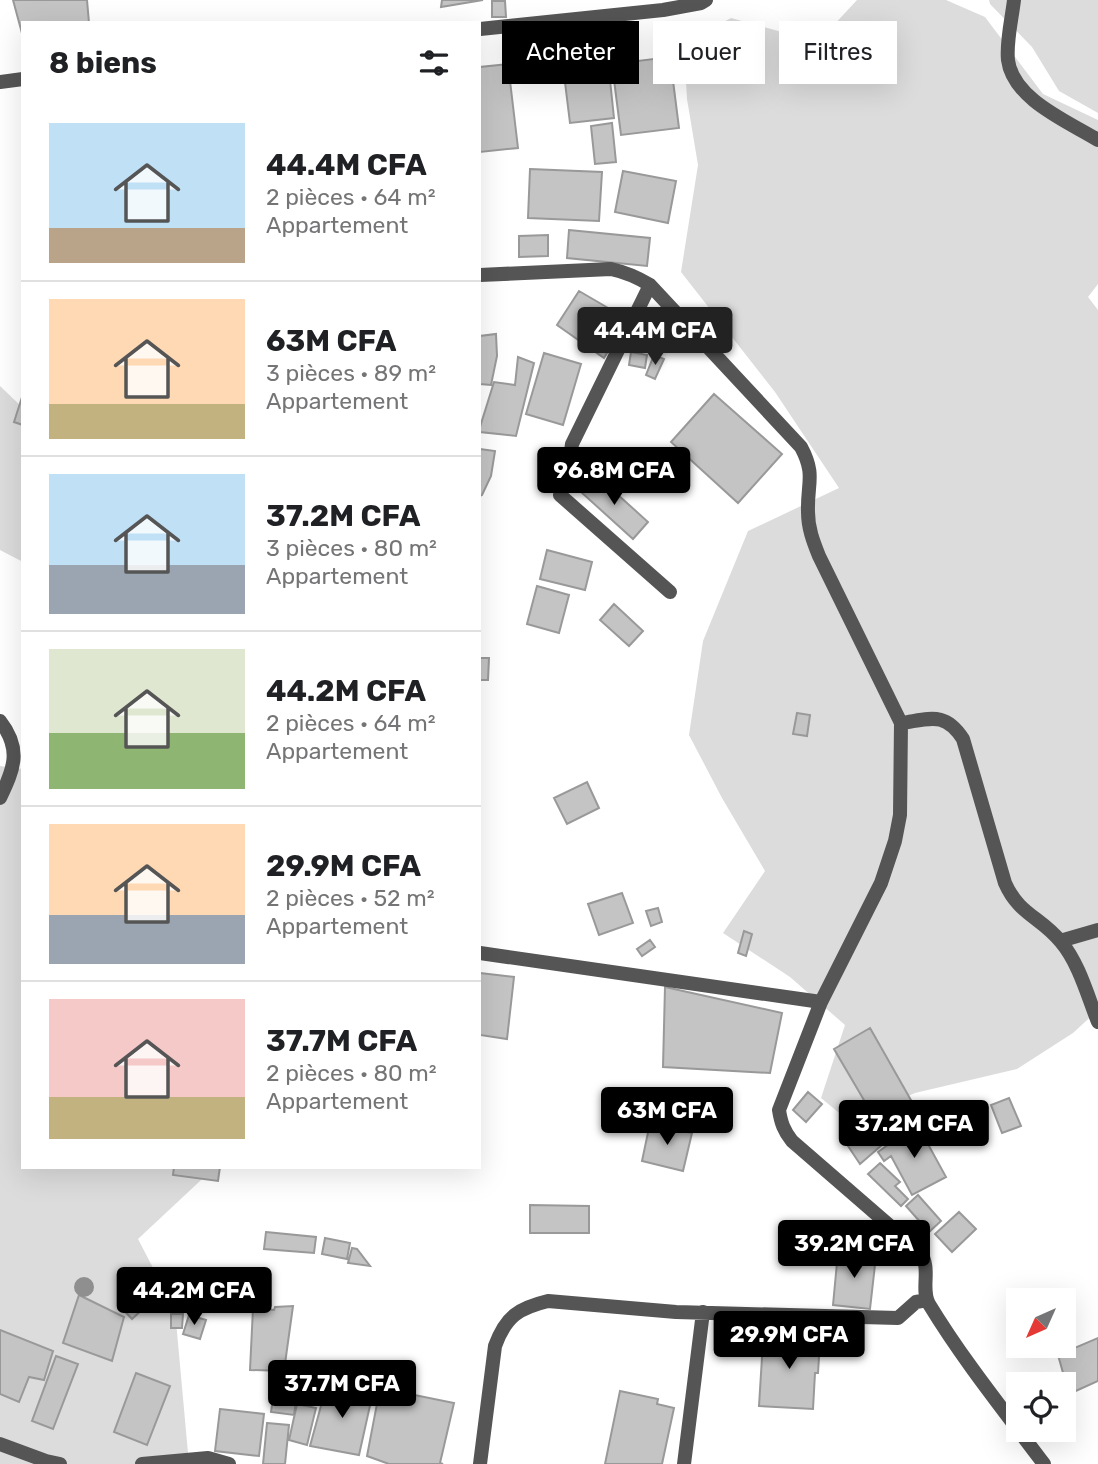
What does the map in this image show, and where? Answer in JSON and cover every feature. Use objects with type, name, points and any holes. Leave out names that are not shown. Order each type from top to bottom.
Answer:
[{"type":"street","points":[[481,29],[663,10],[706,0]]},
{"type":"street","points":[[1014,0],[1008,58],[1012,75],[1031,99],[1098,140]]},
{"type":"street","points":[[0,82],[21,79]]},
{"type":"street","points":[[481,275],[611,269],[627,272],[650,285],[801,447],[811,470],[808,511],[810,532],[819,556],[901,723],[900,815],[895,841],[881,883],[821,1002],[779,1110],[784,1130],[792,1141],[926,1259],[927,1300],[977,1375],[1044,1464]]},
{"type":"street","points":[[650,285],[572,444],[569,467],[560,495],[670,592]]},
{"type":"street","points":[[901,723],[933,718],[944,720],[955,727],[963,739],[1011,896],[1021,908],[1060,940],[1071,954],[1098,1022]]},
{"type":"street","points":[[0,721],[9,732],[13,753],[12,772],[0,798]]},
{"type":"street","points":[[1060,940],[1098,930]]},
{"type":"street","points":[[481,953],[821,1002]]},
{"type":"street","points":[[480,1464],[495,1346],[501,1330],[513,1316],[528,1306],[548,1301],[676,1312],[898,1318],[916,1301],[927,1300]]},
{"type":"street","points":[[684,1464],[703,1312]]},
{"type":"street","points":[[0,1444],[60,1464]]},
{"type":"street","points":[[142,1464],[208,1458],[229,1464]]},
{"type":"shaded area","points":[[857,0],[946,0],[985,17],[1043,94],[1098,120],[1098,284],[1088,297],[1098,310],[1098,1010],[1073,1033],[1017,1069],[915,1093],[849,1121],[821,1098],[845,1025],[790,977],[723,933],[765,871],[689,735],[703,641],[748,531],[839,488],[775,392],[681,272],[698,165],[686,84],[765,84],[765,27],[779,31],[779,84],[897,84],[897,21],[838,21]]},
{"type":"shaded area","points":[[989,0],[1098,0],[1098,113],[1059,91],[1032,47]]},
{"type":"shaded area","points":[[0,386],[21,406],[21,561],[0,550]]},
{"type":"shaded area","points":[[0,766],[21,769],[21,1169],[213,1169],[138,1239],[175,1310],[189,1464],[0,1464]]},
{"type":"building","points":[[13,0],[87,0],[89,21],[21,21],[21,30]]},
{"type":"building","points":[[442,0],[483,0],[441,7]]},
{"type":"building","points":[[492,1],[505,1],[506,17],[492,17]]},
{"type":"building","points":[[653,59],[653,84],[673,84],[679,128],[621,135],[615,84],[639,84],[639,61]]},
{"type":"building","points":[[502,65],[502,84],[510,84],[518,148],[481,152],[481,67]]},
{"type":"building","points":[[565,84],[610,84],[614,118],[570,123]]},
{"type":"building","points":[[612,123],[616,162],[595,164],[591,126]]},
{"type":"building","points":[[530,169],[602,172],[599,221],[528,218]]},
{"type":"building","points":[[623,171],[676,181],[668,223],[615,212]]},
{"type":"building","points":[[569,230],[650,238],[647,266],[567,258]]},
{"type":"building","points":[[548,235],[548,256],[519,257],[519,236]]},
{"type":"building","points":[[579,291],[627,319],[604,358],[557,325]]},
{"type":"building","points":[[496,334],[497,356],[491,385],[481,384],[481,336]]},
{"type":"building","points":[[631,352],[647,355],[645,368],[629,365]]},
{"type":"building","points":[[544,353],[581,364],[563,425],[526,414]]},
{"type":"building","points":[[654,355],[664,359],[655,379],[646,375]]},
{"type":"building","points":[[518,357],[534,363],[516,436],[481,432],[494,382],[515,385]]},
{"type":"building","points":[[714,394],[782,454],[738,503],[671,442]]},
{"type":"building","points":[[21,400],[21,424],[14,422]]},
{"type":"building","points":[[481,449],[495,451],[491,476],[482,495]]},
{"type":"building","points":[[596,475],[648,522],[633,539],[581,492]]},
{"type":"building","points":[[547,550],[592,562],[585,590],[540,579]]},
{"type":"building","points":[[537,586],[569,595],[559,633],[527,624]]},
{"type":"building","points":[[614,604],[643,631],[629,646],[600,620]]},
{"type":"building","points":[[481,658],[489,658],[488,680],[481,680]]},
{"type":"building","points":[[797,713],[810,715],[807,736],[793,734]]},
{"type":"building","points":[[587,782],[599,808],[567,824],[554,798]]},
{"type":"building","points":[[622,893],[633,923],[599,935],[588,904]]},
{"type":"building","points":[[658,908],[662,922],[651,926],[646,911]]},
{"type":"building","points":[[744,931],[752,934],[746,956],[738,953]]},
{"type":"building","points":[[650,940],[655,947],[642,956],[637,949]]},
{"type":"building","points":[[481,973],[514,977],[507,1039],[481,1035]]},
{"type":"building","points":[[665,987],[782,1013],[770,1073],[663,1067]]},
{"type":"building","points":[[870,1028],[920,1116],[888,1141],[834,1049]]},
{"type":"building","points":[[808,1092],[822,1104],[806,1122],[793,1110]]},
{"type":"building","points":[[1009,1098],[1021,1126],[1002,1133],[991,1105]]},
{"type":"building","points":[[866,1121],[883,1144],[860,1164],[846,1143]]},
{"type":"building","points":[[650,1123],[692,1133],[683,1171],[642,1161]]},
{"type":"building","points":[[917,1124],[946,1177],[912,1195],[891,1156],[884,1161],[878,1152]]},
{"type":"building","points":[[880,1163],[900,1182],[895,1186],[908,1199],[901,1206],[868,1174]]},
{"type":"building","points":[[174,1169],[220,1169],[218,1181],[173,1175]]},
{"type":"building","points":[[918,1195],[941,1221],[929,1232],[906,1206]]},
{"type":"building","points":[[530,1205],[589,1206],[589,1233],[530,1233]]},
{"type":"building","points":[[959,1212],[976,1229],[952,1252],[935,1234]]},
{"type":"building","points":[[266,1232],[316,1237],[314,1253],[264,1249]]},
{"type":"building","points":[[325,1238],[350,1243],[347,1259],[322,1254]]},
{"type":"building","points":[[352,1248],[357,1249],[370,1266],[348,1263]]},
{"type":"building","points":[[838,1252],[876,1256],[870,1309],[833,1305]]},
{"type":"building","points":[[133,1293],[145,1307],[132,1319],[119,1305]]},
{"type":"building","points":[[79,1295],[124,1317],[112,1361],[63,1343]]},
{"type":"building","points":[[293,1306],[284,1371],[250,1370],[253,1308],[274,1310],[275,1307]]},
{"type":"building","points":[[171,1314],[183,1314],[182,1328],[171,1328]]},
{"type":"building","points":[[189,1315],[206,1320],[200,1339],[183,1334]]},
{"type":"building","points":[[785,1327],[804,1328],[803,1340],[820,1341],[813,1409],[759,1406],[763,1341],[784,1339]]},
{"type":"building","points":[[0,1330],[53,1351],[44,1380],[29,1377],[19,1402],[0,1394]]},
{"type":"building","points":[[1098,1338],[1098,1381],[1076,1391],[1076,1372],[1063,1372],[1059,1358],[1076,1358],[1076,1347]]},
{"type":"building","points":[[56,1356],[78,1364],[53,1429],[32,1421]]},
{"type":"building","points":[[136,1373],[170,1386],[147,1445],[114,1432]]},
{"type":"building","points":[[276,1376],[299,1380],[294,1415],[271,1412]]},
{"type":"building","points":[[327,1384],[373,1392],[359,1455],[310,1446]]},
{"type":"building","points":[[380,1388],[454,1403],[440,1463],[443,1464],[389,1464],[367,1456]]},
{"type":"building","points":[[620,1391],[658,1399],[657,1404],[674,1408],[662,1464],[605,1464]]},
{"type":"building","points":[[297,1404],[316,1408],[307,1445],[289,1440]]},
{"type":"building","points":[[220,1409],[264,1414],[259,1456],[215,1451]]},
{"type":"building","points":[[267,1423],[289,1425],[285,1464],[263,1464]]}]
